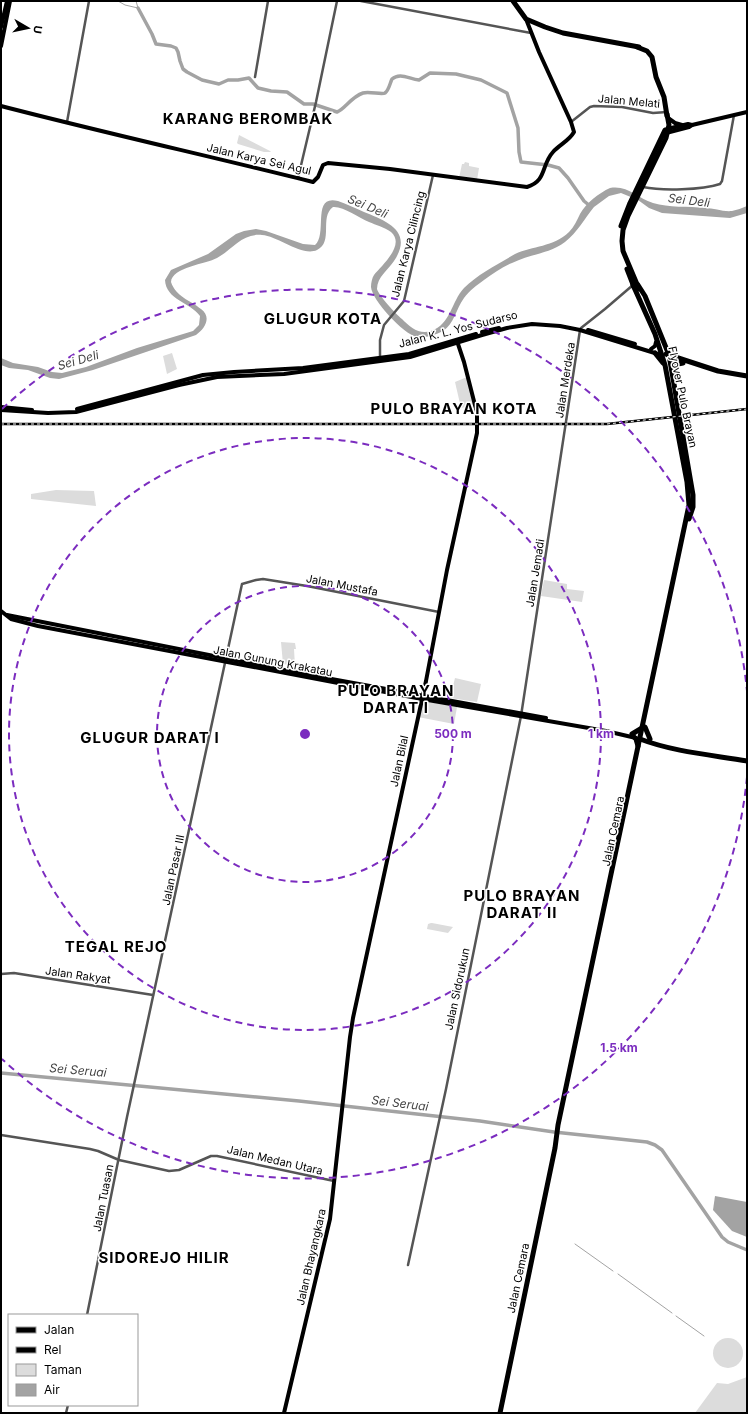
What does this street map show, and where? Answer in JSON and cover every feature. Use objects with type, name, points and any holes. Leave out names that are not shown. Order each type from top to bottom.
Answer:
[{"type":"highway","points":[[513,1],[526,19],[545,28],[563,33],[604,39],[637,47],[647,51],[650,54],[656,79],[662,90],[668,115],[666,131],[642,187],[638,192]]},
{"type":"highway","points":[[666,131],[638,192],[621,224],[619,245],[622,257],[635,284],[645,296],[671,357]]},
{"type":"highway","name":"Jalan Cemara","points":[[635,284],[656,342],[657,352],[663,363],[688,496],[688,518]]},
{"type":"highway","name":"Flyover Pulo Brayan","points":[[635,284],[662,345],[669,369],[691,486],[692,502],[688,518]]},
{"type":"highway","name":"Jalan K. L. Yos Sudarso","points":[[657,352],[718,371],[747,378]]},
{"type":"highway","name":"Jalan Cemara","points":[[500,1413],[517,1340],[558,1131],[688,518],[694,501],[671,357]]},
{"type":"highway","name":"Jalan K. L. Yos Sudarso","points":[[671,357],[683,363],[719,374],[747,378]]},
{"type":"highway","points":[[672,369],[683,363]]},
{"type":"highway","points":[[669,392],[673,393],[676,390]]},
{"type":"highway","points":[[670,398],[673,396],[677,397]]},
{"type":"highway","points":[[679,447],[683,448],[685,446]]},
{"type":"highway","points":[[644,728],[649,741],[640,748],[633,736],[644,728]]},
{"type":"highway","name":"Jalan Gunung Krakatau","points":[[642,738],[649,741],[747,760]]},
{"type":"main road","points":[[1,46],[2,26],[7,1]]},
{"type":"main road","points":[[2,26],[10,1]]},
{"type":"main road","points":[[526,19],[531,34],[571,122]]},
{"type":"main road","name":"Jalan Karya Sei Agul","points":[[1,106],[313,182],[316,181],[321,167],[328,163],[525,187],[532,185],[543,175],[553,152],[572,134],[574,130],[571,122]]},
{"type":"main road","points":[[666,131],[689,127],[747,112]]},
{"type":"main road","points":[[668,115],[675,123],[692,125]]},
{"type":"main road","points":[[666,131],[684,125]]},
{"type":"main road","name":"Jalan K. L. Yos Sudarso","points":[[155,390],[217,377],[410,357],[502,327],[524,323],[561,323],[657,352]]},
{"type":"main road","name":"Jalan Bilal","points":[[343,1103],[350,1037],[478,424],[477,413],[466,370],[457,342]]},
{"type":"main road","name":"Jalan K. L. Yos Sudarso","points":[[155,390],[168,384],[203,375],[234,372],[264,373]]},
{"type":"main road","points":[[1,408],[33,413],[76,412],[155,390]]},
{"type":"main road","name":"Jalan Gunung Krakatau","points":[[1,611],[8,616],[226,660],[521,714],[642,738]]},
{"type":"main road","name":"Jalan Bhayangkara","points":[[284,1413],[329,1225],[343,1103]]},
{"type":"street","points":[[67,122],[89,1]]},
{"type":"street","points":[[254,77],[268,1]]},
{"type":"street","points":[[298,178],[316,102],[336,1]]},
{"type":"street","points":[[361,1],[531,34]]},
{"type":"street","name":"Jalan Melati","points":[[571,122],[590,107],[594,106],[622,107],[653,113],[661,112],[668,115]]},
{"type":"street","points":[[642,187],[660,189],[703,188],[720,184],[722,181],[734,115]]},
{"type":"street","name":"Jalan Karya Cilincing","points":[[380,359],[382,330],[384,325],[404,301],[433,175]]},
{"type":"street","points":[[581,329],[635,284]]},
{"type":"street","name":"Jalan Merdeka","points":[[565,433],[581,329]]},
{"type":"street","name":"Jalan Jemadi","points":[[521,714],[565,433]]},
{"type":"street","name":"Jalan Mustafa","points":[[242,584],[263,579],[307,586],[439,612]]},
{"type":"street","name":"Jalan Pasar III","points":[[134,1085],[242,584]]},
{"type":"street","name":"Jalan Sidorukun","points":[[408,1265],[439,1121],[521,714]]},
{"type":"street","name":"Jalan Rakyat","points":[[1,974],[14,973],[153,995]]},
{"type":"street","name":"Jalan Tuasan","points":[[87,1314],[134,1085]]},
{"type":"street","name":"Jalan Medan Utara","points":[[1,1135],[98,1151],[119,1160],[174,1171],[211,1156],[217,1156],[335,1182]]},
{"type":"green space","points":[[239,135],[271,152],[264,152],[238,144]]},
{"type":"green space","points":[[465,162],[469,163],[469,166],[479,168],[477,180],[459,178],[462,164]]},
{"type":"green space","points":[[172,353],[177,369],[167,374],[163,356]]},
{"type":"green space","points":[[467,377],[474,405],[461,408],[455,382]]},
{"type":"green space","points":[[56,490],[94,491],[96,506],[31,499],[31,494]]},
{"type":"green space","points":[[544,580],[567,584],[567,589],[584,591],[582,602],[541,596]]},
{"type":"green space","points":[[281,642],[295,643],[295,666],[283,664]]},
{"type":"green space","points":[[455,678],[481,684],[477,702],[450,698]]},
{"type":"green space","points":[[423,701],[457,707],[454,724],[418,717]]},
{"type":"green space","points":[[431,923],[453,927],[448,933],[427,929],[428,924]]},
{"type":"green space","points":[[728,1338],[739,1342],[743,1353],[739,1364],[728,1368],[717,1364],[713,1353],[717,1342]]},
{"type":"green space","points":[[747,1377],[747,1413],[695,1413],[717,1383],[728,1384]]},
{"type":"water","points":[[610,188],[622,188],[647,201],[659,205],[729,211],[747,206],[747,213],[730,218],[662,213],[649,208],[638,200],[621,193],[609,196],[594,207],[577,230],[565,242],[546,252],[519,260],[498,271],[466,295],[447,328],[434,335],[417,337],[404,330],[389,316],[377,300],[371,287],[374,275],[391,255],[394,249],[396,243],[395,237],[386,229],[346,210],[333,207],[329,211],[327,217],[325,241],[317,250],[304,251],[268,236],[255,235],[249,236],[238,242],[217,258],[183,269],[177,273],[171,282],[173,287],[180,295],[201,309],[207,319],[202,330],[196,335],[93,370],[59,379],[50,378],[28,370],[9,368],[1,365],[1,358],[13,363],[62,373],[86,367],[137,348],[193,331],[199,325],[200,316],[196,311],[169,292],[166,287],[165,280],[171,270],[208,254],[236,234],[244,231],[256,229],[303,244],[315,245],[319,240],[322,209],[325,203],[330,200],[338,201],[381,219],[395,229],[401,242],[399,251],[394,261],[381,277],[377,285],[377,289],[388,305],[408,325],[415,330],[423,332],[431,331],[438,328],[443,323],[464,288],[475,278],[515,254],[556,241],[563,237],[572,228],[589,202]]},
{"type":"water","points":[[715,1196],[747,1202],[747,1237],[732,1231],[713,1210]]},
{"type":"waterway","points":[[118,1],[125,5],[138,8],[136,1]]},
{"type":"waterway","points":[[138,8],[156,44],[176,48],[183,69],[202,80],[219,84],[228,80],[249,78],[258,88],[287,92],[304,104],[313,104],[337,112],[355,97],[363,93],[385,93],[392,79],[398,76],[405,76],[419,80],[430,73],[456,74],[481,80],[507,93],[518,128],[521,162],[548,165],[559,168],[584,201],[590,206]]},
{"type":"waterway","name":"Sei Seruai","points":[[1,1073],[299,1101],[480,1121],[554,1132],[647,1142],[662,1150],[722,1237],[728,1242],[747,1250]]},
{"type":"waterway","points":[[575,1244],[613,1271]]},
{"type":"waterway","points":[[618,1274],[672,1313]]},
{"type":"waterway","points":[[676,1316],[704,1336]]},
{"type":"railway","points":[[1,424],[607,424],[747,409]]},
{"type":"district","name":"KARANG BEROMBAK","points":[[248,118]]},
{"type":"district","name":"GLUGUR KOTA","points":[[323,318]]},
{"type":"district","name":"PULO BRAYAN KOTA","points":[[454,408]]},
{"type":"district","name":"PULO BRAYAN DARAT I","points":[[396,698]]},
{"type":"district","name":"GLUGUR DARAT I","points":[[150,737]]},
{"type":"district","name":"PULO BRAYAN DARAT II","points":[[522,904]]},
{"type":"district","name":"TEGAL REJO","points":[[116,946]]},
{"type":"district","name":"SIDOREJO HILIR","points":[[164,1257]]},
{"type":"water label","name":"Sei Deli","points":[[689,200]]},
{"type":"water label","name":"Sei Deli","points":[[368,206]]},
{"type":"water label","name":"Sei Deli","points":[[78,360]]}]
